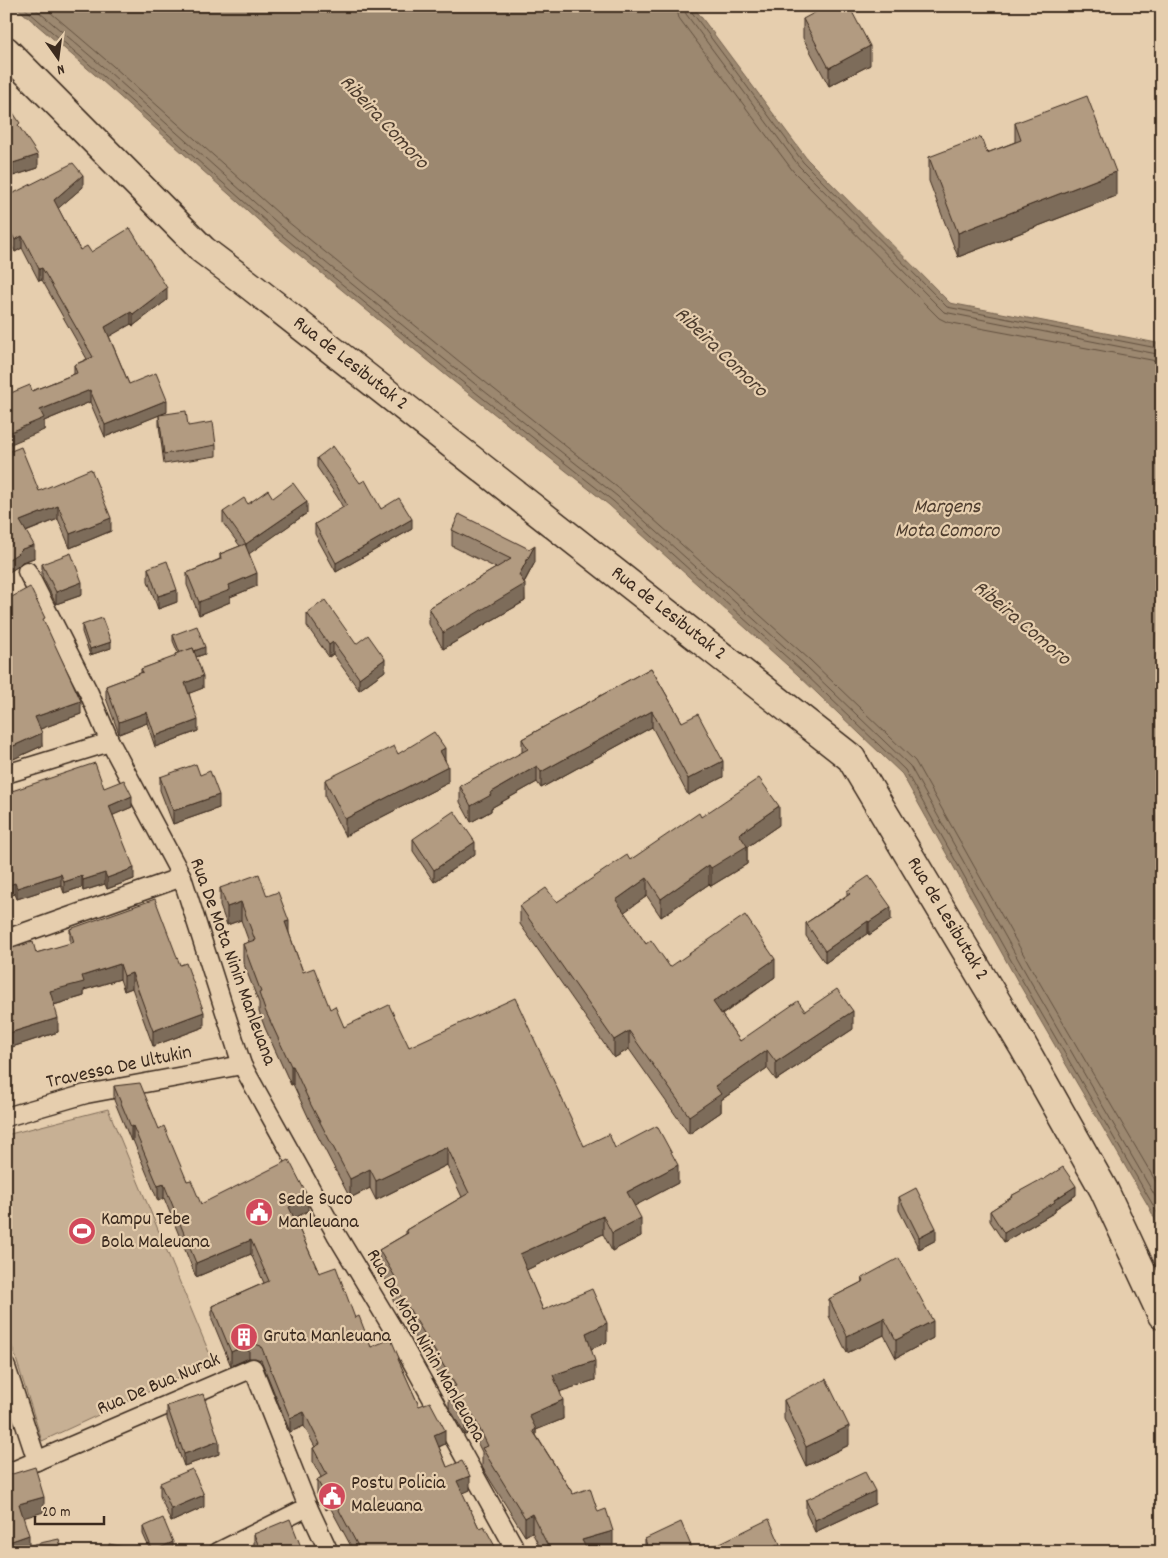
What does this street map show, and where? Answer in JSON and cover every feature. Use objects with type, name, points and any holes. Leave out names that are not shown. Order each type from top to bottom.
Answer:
[{"type":"main road","name":"Rua de Lesibutak 2","points":[[6,51],[203,250],[851,758],[1042,1080],[1104,1190],[1162,1315]]},
{"type":"street","name":"Rua De Mota Ninin Manleuana","points":[[27,571],[89,693],[110,742],[182,877],[242,1065],[336,1234],[407,1353],[517,1552]]},
{"type":"street","points":[[6,774],[110,742]]},
{"type":"street","points":[[6,939],[182,877]]},
{"type":"street","name":"Travessa De Ultukin","points":[[6,1117],[86,1094],[242,1065]]},
{"type":"street","points":[[6,1368],[37,1461],[6,1474]]},
{"type":"street","name":"Rua De Bua Nurak","points":[[37,1461],[253,1368],[308,1507],[328,1552]]},
{"type":"street","points":[[218,1552],[308,1507]]},
{"type":"shaded area","name":"Kampu Tebe Bola Maleuana","points":[[108,1109],[213,1362],[42,1441],[6,1327],[6,1135]]},
{"type":"water","name":"Margens Mota Comoro","points":[[15,6],[693,6],[807,159],[950,303],[1162,344],[1162,1234],[1149,1207],[1018,982],[902,774],[797,674],[609,505],[448,377],[275,235]]},
{"type":"building","points":[[827,6],[849,6],[870,46],[829,68],[803,19]]},
{"type":"building","points":[[1087,96],[1116,172],[958,233],[929,157],[981,137],[987,153],[1021,140],[1015,123]]},
{"type":"building","points":[[10,108],[20,123],[18,125],[38,155],[13,163],[6,153],[6,110]]},
{"type":"building","points":[[73,163],[83,175],[54,200],[80,250],[87,246],[91,252],[130,228],[167,288],[133,314],[131,312],[105,327],[129,384],[156,373],[167,400],[105,425],[90,390],[40,410],[44,418],[6,434],[6,395],[30,385],[32,391],[77,373],[74,365],[93,357],[42,268],[39,269],[22,236],[15,240],[6,223],[6,197]]},
{"type":"building","points":[[186,411],[188,426],[213,422],[216,445],[164,454],[159,415]]},
{"type":"building","points":[[333,446],[360,483],[365,480],[381,509],[399,498],[412,519],[336,563],[315,524],[347,505],[338,488],[317,458]]},
{"type":"building","points":[[21,447],[39,491],[91,469],[111,518],[70,534],[58,506],[20,521],[34,545],[22,549],[6,561],[6,453]]},
{"type":"building","points":[[293,483],[307,502],[246,544],[223,512],[244,498],[248,504],[268,490],[273,498]]},
{"type":"building","points":[[459,514],[529,549],[535,545],[519,575],[525,584],[443,633],[429,608],[511,559],[452,530]]},
{"type":"building","points":[[245,544],[257,573],[229,585],[230,590],[199,602],[187,573],[221,559],[220,554]]},
{"type":"building","points":[[71,553],[82,582],[56,592],[42,564]]},
{"type":"building","points":[[167,561],[177,590],[158,596],[148,568]]},
{"type":"building","points":[[30,587],[81,701],[35,717],[42,733],[9,748],[6,742],[6,592],[10,598]]},
{"type":"building","points":[[325,600],[356,644],[368,635],[385,659],[359,678],[333,642],[329,645],[307,613]]},
{"type":"building","points":[[102,618],[111,642],[90,649],[82,625]]},
{"type":"building","points":[[197,626],[205,647],[194,651],[193,648],[180,653],[173,635]]},
{"type":"building","points":[[193,648],[203,676],[185,683],[198,720],[155,736],[147,712],[119,722],[106,686],[143,672],[141,669]]},
{"type":"building","points":[[651,668],[682,722],[698,714],[723,761],[688,779],[652,711],[541,772],[537,766],[471,806],[460,786],[528,749],[522,739]]},
{"type":"building","points":[[434,732],[445,748],[440,751],[448,766],[345,819],[325,780],[394,746],[398,754]]},
{"type":"building","points":[[95,763],[104,788],[124,780],[132,796],[109,806],[134,868],[107,878],[105,873],[83,880],[82,876],[64,882],[61,874],[17,888],[15,883],[6,886],[6,866],[9,865],[6,858],[6,793]]},
{"type":"building","points":[[196,764],[200,775],[210,771],[219,795],[173,811],[160,777]]},
{"type":"building","points":[[759,778],[779,806],[739,834],[747,846],[711,868],[709,865],[661,899],[647,878],[616,900],[646,944],[651,940],[670,967],[745,915],[775,959],[713,1002],[740,1041],[798,1001],[805,1011],[837,989],[853,1011],[776,1062],[767,1050],[715,1086],[721,1094],[689,1116],[629,1031],[614,1040],[520,906],[546,888],[557,902],[627,855],[630,860],[699,813],[701,817]]},
{"type":"building","points":[[454,811],[475,842],[434,870],[413,839]]},
{"type":"building","points":[[259,874],[267,896],[278,892],[289,921],[285,922],[303,972],[314,968],[330,1009],[335,1006],[344,1027],[389,1005],[409,1047],[515,998],[584,1146],[609,1134],[615,1148],[657,1126],[678,1165],[627,1192],[641,1218],[612,1233],[603,1216],[520,1254],[543,1310],[592,1289],[607,1323],[586,1333],[595,1361],[553,1375],[563,1400],[529,1415],[536,1429],[533,1431],[573,1494],[590,1488],[598,1512],[606,1509],[613,1531],[582,1540],[588,1552],[551,1552],[532,1514],[525,1518],[482,1448],[488,1446],[472,1413],[465,1417],[449,1389],[456,1386],[393,1282],[397,1280],[379,1250],[408,1233],[406,1230],[469,1193],[447,1147],[376,1181],[370,1169],[350,1179],[293,1066],[291,1066],[265,1010],[259,993],[261,992],[243,944],[255,940],[241,902],[227,907],[220,888]]},
{"type":"building","points":[[869,876],[891,907],[825,951],[806,923],[850,894],[847,891]]},
{"type":"building","points":[[155,899],[180,965],[186,963],[204,1012],[153,1031],[132,973],[124,976],[120,964],[82,976],[84,982],[50,991],[58,1018],[6,1034],[6,950],[33,942],[36,953],[74,942],[70,929]]},
{"type":"building","points":[[140,1083],[159,1129],[164,1126],[187,1181],[191,1180],[201,1204],[289,1160],[308,1197],[289,1207],[319,1273],[336,1267],[355,1318],[359,1316],[371,1347],[391,1339],[419,1406],[430,1402],[445,1430],[434,1435],[447,1467],[462,1461],[470,1476],[457,1481],[479,1528],[484,1526],[497,1550],[494,1552],[344,1552],[358,1546],[330,1493],[326,1496],[317,1480],[327,1474],[313,1448],[320,1444],[304,1412],[290,1418],[261,1346],[249,1344],[231,1352],[212,1306],[269,1281],[251,1240],[196,1263],[164,1184],[158,1186],[114,1086]]},
{"type":"building","points":[[1063,1167],[1076,1186],[1054,1200],[1055,1202],[1004,1233],[990,1211],[1011,1196],[1043,1180]]},
{"type":"building","points":[[916,1188],[936,1228],[919,1237],[899,1197]]},
{"type":"building","points":[[899,1258],[933,1321],[896,1340],[884,1318],[847,1336],[829,1299],[864,1281],[862,1278]]},
{"type":"building","points":[[826,1379],[849,1426],[806,1447],[784,1400]]},
{"type":"building","points":[[203,1394],[219,1441],[184,1454],[167,1406]]},
{"type":"building","points":[[35,1467],[44,1497],[19,1504],[29,1535],[6,1543],[6,1476]]},
{"type":"building","points":[[192,1469],[204,1495],[171,1509],[160,1483]]},
{"type":"building","points":[[865,1472],[875,1491],[815,1520],[806,1500]]},
{"type":"building","points":[[163,1518],[173,1542],[153,1551],[143,1527]]},
{"type":"building","points":[[290,1519],[303,1552],[261,1552],[254,1534]]},
{"type":"building","points":[[769,1519],[780,1544],[769,1549],[770,1552],[712,1552],[710,1548]]},
{"type":"building","points":[[681,1522],[692,1548],[683,1552],[649,1552],[645,1539]]},
{"type":"building","points":[[59,1539],[62,1552],[27,1552],[26,1546]]},
{"type":"building","points":[[109,1544],[150,1552],[108,1552]]},
{"type":"place","name":"Sede Suco Manleuana","points":[[259,1212]]},
{"type":"place","name":"Kampu Tebe Bola Maleuana","points":[[82,1231]]},
{"type":"place","name":"Gruta Manleuana","points":[[244,1337]]},
{"type":"place","name":"Postu Policia Maleuana","points":[[332,1496]]},
{"type":"water label","name":"Ribeira Comoro","points":[[383,123]]},
{"type":"water label","name":"Ribeira Comoro","points":[[720,353]]},
{"type":"water label","name":"Ribeira Comoro","points":[[1021,624]]}]
